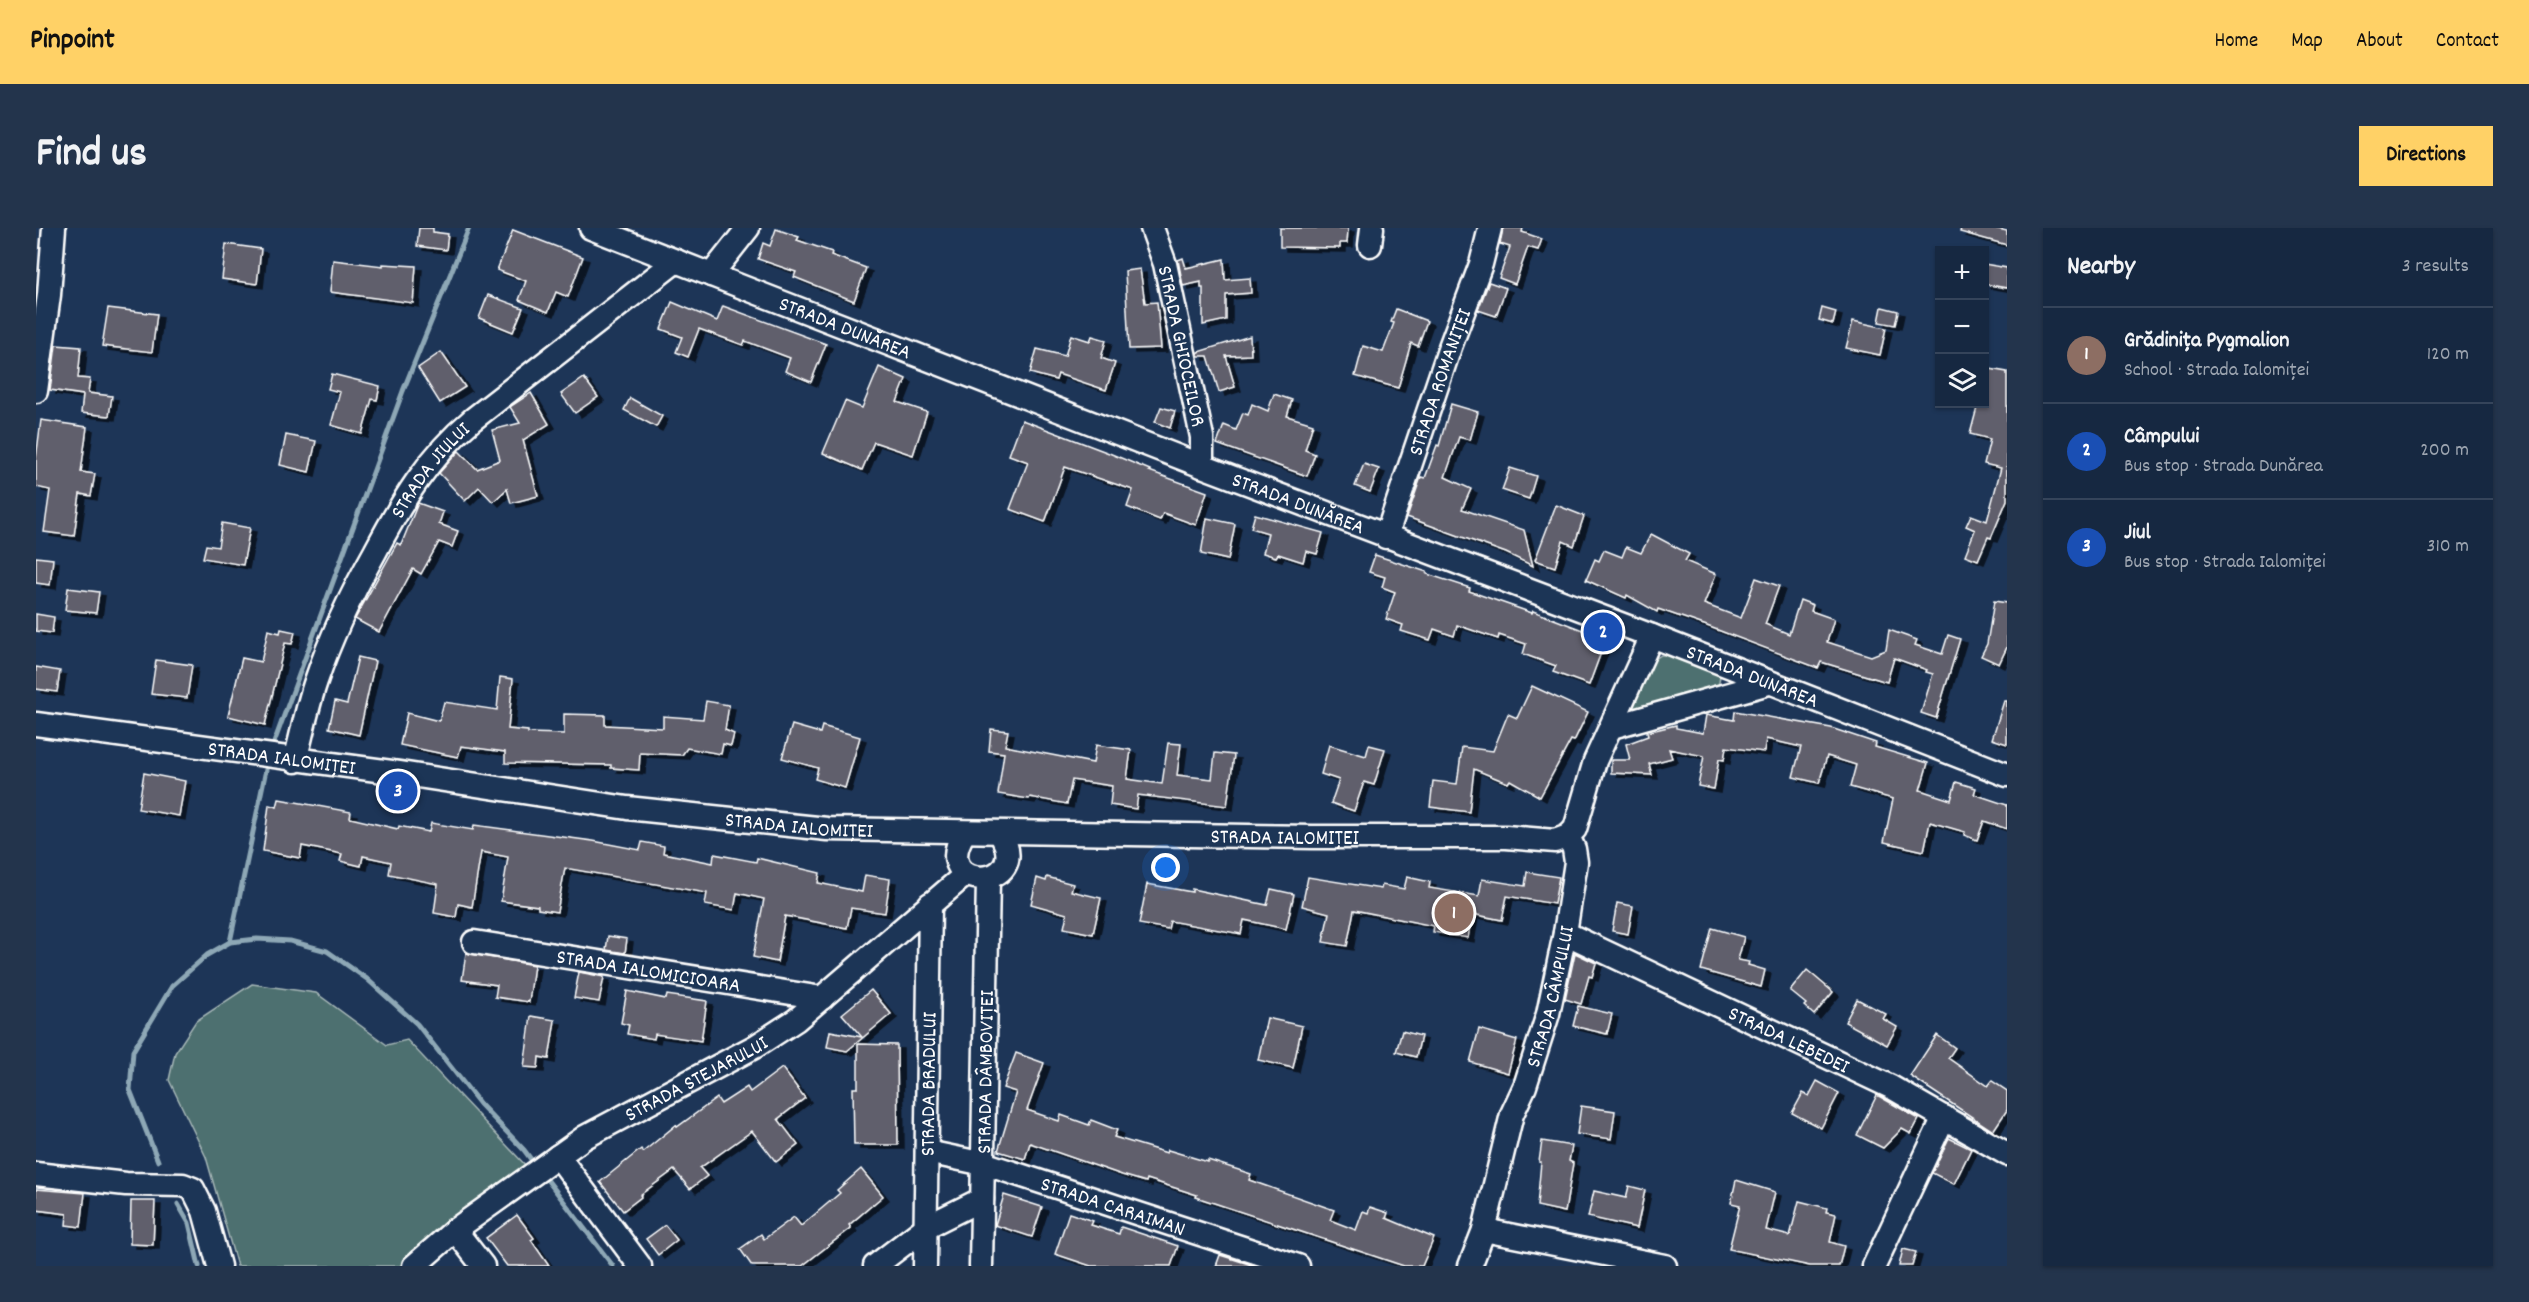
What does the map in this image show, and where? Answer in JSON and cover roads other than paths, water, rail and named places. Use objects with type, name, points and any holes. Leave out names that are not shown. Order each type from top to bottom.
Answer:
[{"type":"street","points":[[36,391],[49,295],[54,228]]},
{"type":"street","name":"STRADA DUNĂREA","points":[[591,228],[622,234],[676,261],[711,275],[1386,537],[1652,636],[2007,775]]},
{"type":"street","points":[[711,275],[748,228]]},
{"type":"street","name":"STRADA GHIOCEILOR","points":[[1152,228],[1165,264],[1202,438],[1202,466]]},
{"type":"street","name":"STRADA ROMANIȚEI","points":[[1386,537],[1450,347],[1482,264],[1490,228]]},
{"type":"street","name":"STRADA JIULUI","points":[[278,758],[315,682],[340,618],[398,509],[425,468],[443,447],[472,420],[676,261]]},
{"type":"street","points":[[1568,836],[1575,829],[1595,761],[1652,636]]},
{"type":"street","points":[[1612,727],[1769,683]]},
{"type":"street","name":"STRADA IALOMIȚEI","points":[[36,724],[399,773],[627,808],[827,829],[964,833],[1506,837],[1555,841],[1568,836]]},
{"type":"street","points":[[964,833],[956,846],[957,862],[977,876]]},
{"type":"street","name":"STRADA STEJARULUI","points":[[414,1266],[455,1230],[531,1174],[611,1122],[756,1046],[796,1020],[930,904],[977,876],[1000,872],[1007,860],[1007,845],[1000,833]]},
{"type":"street","name":"STRADA CÂMPULUI","points":[[1470,1266],[1484,1230],[1512,1114],[1525,1086],[1548,1014],[1565,933],[1576,862],[1574,849],[1568,836]]},
{"type":"street","name":"STRADA DÂMBOVIȚEI","points":[[977,876],[983,1164],[981,1266]]},
{"type":"street","name":"STRADA BRADULUI","points":[[926,1266],[930,904]]},
{"type":"street","name":"STRADA LEBEDEI","points":[[1565,933],[1891,1087],[2007,1155]]},
{"type":"street","name":"STRADA IALOMICIOARA","points":[[474,942],[822,999]]},
{"type":"street","points":[[1874,1266],[1944,1117]]},
{"type":"street","name":"STRADA CARAIMAN","points":[[927,1152],[983,1164],[1298,1266]]},
{"type":"street","points":[[554,1159],[640,1266]]},
{"type":"street","points":[[36,1174],[126,1184],[183,1185],[193,1189],[204,1211],[219,1266]]},
{"type":"street","points":[[874,1266],[926,1227],[982,1199]]},
{"type":"street","points":[[455,1230],[483,1266]]},
{"type":"street","points":[[1484,1230],[1665,1266]]},
{"type":"waterway","points":[[271,751],[403,391],[469,228]]},
{"type":"waterway","points":[[230,942],[268,760]]},
{"type":"waterway","points":[[158,1161],[130,1090],[133,1051],[172,986],[207,955],[230,942],[257,939],[290,941],[327,951],[367,979],[417,1024],[480,1104],[524,1150],[536,1166]]},
{"type":"waterway","points":[[542,1173],[613,1266]]},
{"type":"waterway","points":[[178,1204],[189,1223],[199,1266]]},
{"type":"place","name":"Câmpului","points":[[1603,632]]},
{"type":"place","name":"Jiul","points":[[398,791]]},
{"type":"place","name":"Grădinița Pygmalion","points":[[1454,913]]}]
